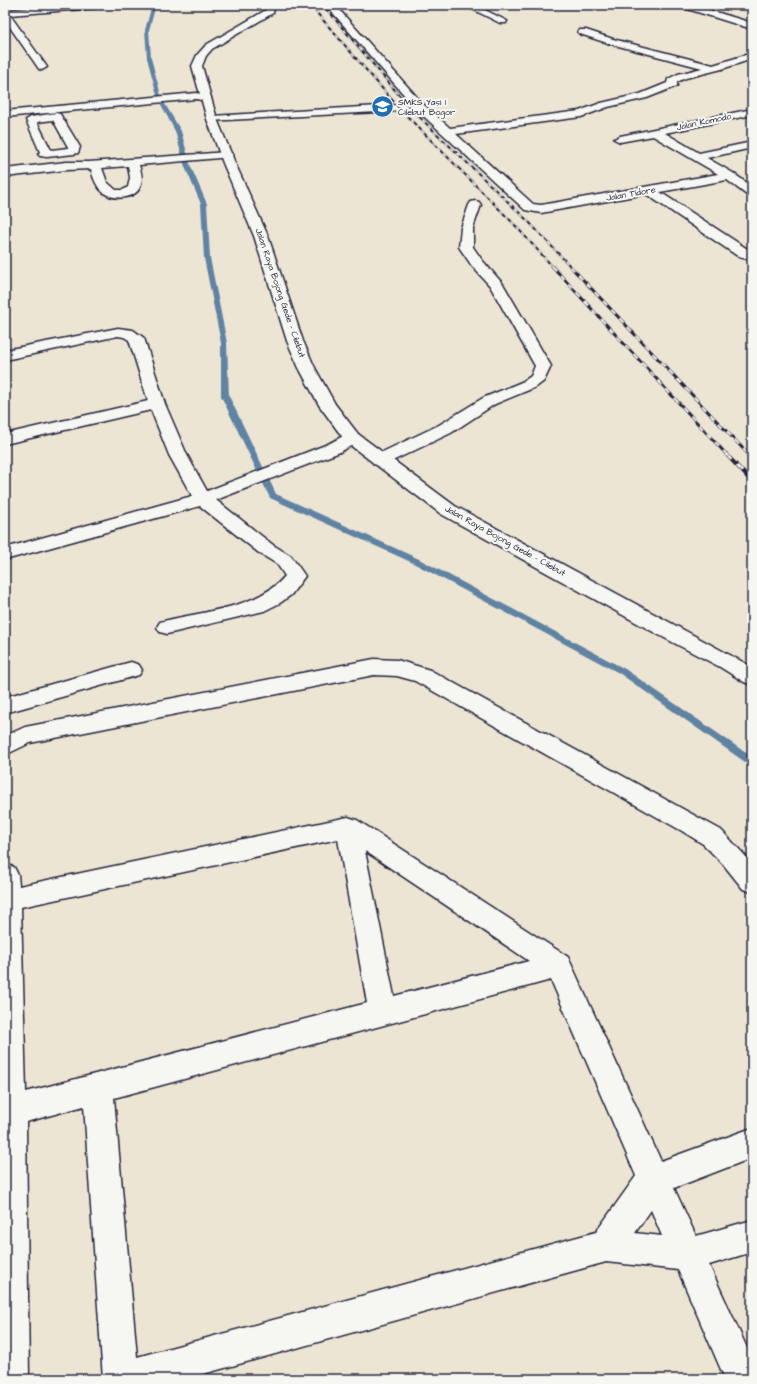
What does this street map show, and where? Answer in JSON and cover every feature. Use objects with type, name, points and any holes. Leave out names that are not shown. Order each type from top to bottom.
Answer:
[{"type":"street","points":[[42,67],[5,14],[95,5]]},
{"type":"street","name":"Jalan Raya Bojong Gede - Cilebut","points":[[271,5],[270,11],[260,18],[220,39],[209,47],[202,55],[197,66],[221,155],[261,236],[295,341],[307,368],[327,405],[352,438],[448,510],[664,629],[728,662],[752,677]]},
{"type":"street","points":[[330,5],[420,107],[447,132],[581,114],[605,105],[643,96],[666,88],[673,84],[672,81],[682,76],[732,64],[741,58],[752,56]]},
{"type":"street","points":[[468,5],[503,21]]},
{"type":"street","points":[[684,5],[752,26]]},
{"type":"street","points":[[726,17],[746,14]]},
{"type":"street","points":[[583,32],[635,48],[713,68]]},
{"type":"street","points":[[5,114],[201,96],[206,98]]},
{"type":"street","points":[[212,119],[420,107]]},
{"type":"street","name":"Jalan Komodo","points":[[620,139],[752,112]]},
{"type":"street","name":"Jalan Tidore","points":[[447,132],[533,209],[541,210],[729,176]]},
{"type":"street","points":[[655,132],[749,188]]},
{"type":"street","points":[[697,157],[752,145]]},
{"type":"street","points":[[33,156],[47,154]]},
{"type":"street","points":[[5,173],[66,166],[93,166],[221,155]]},
{"type":"street","points":[[93,166],[104,188],[110,192],[120,194],[128,193],[134,188],[136,178],[132,162]]},
{"type":"street","points":[[5,181],[77,172],[93,166]]},
{"type":"street","points":[[667,188],[680,196]]},
{"type":"street","points":[[650,191],[744,254],[752,256]]},
{"type":"street","points":[[380,460],[446,429],[489,401],[530,384],[538,378],[541,372],[543,366],[496,284],[477,263],[466,247],[467,228],[475,205]]},
{"type":"street","points":[[5,355],[118,332],[128,333],[136,338],[158,404],[178,455],[204,499],[266,549],[284,560],[295,576],[284,590],[273,598],[257,606],[167,627]]},
{"type":"street","points":[[5,439],[158,404]]},
{"type":"street","points":[[5,554],[204,499],[334,448],[352,438]]},
{"type":"street","points":[[5,746],[25,736],[374,667],[397,668],[422,675],[691,824],[712,837],[732,857],[752,881]]},
{"type":"street","points":[[5,705],[131,670]]},
{"type":"street","points":[[348,827],[382,1013]]},
{"type":"street","points":[[11,1379],[11,1111],[6,887],[348,827],[558,966],[743,1379]]},
{"type":"street","points":[[11,1111],[558,966]]},
{"type":"street","points":[[98,1088],[122,1379],[606,1246],[687,1255],[752,1236]]},
{"type":"street","points":[[606,1246],[653,1180],[752,1143]]},
{"type":"waterway","points":[[154,5],[147,30],[149,58],[160,99],[178,131],[188,167],[204,204],[207,258],[224,343],[225,396],[273,496],[416,561],[622,671],[752,763]]},
{"type":"railway","points":[[310,5],[400,109],[512,222],[553,267]]},
{"type":"railway","points":[[323,5],[410,108],[528,221],[571,267]]},
{"type":"railway","points":[[552,266],[727,455]]},
{"type":"railway","points":[[570,266],[749,455]]},
{"type":"railway","points":[[726,454],[752,482]]},
{"type":"railway","points":[[748,454],[752,459]]},
{"type":"place","name":"SMKS Yasi 1 Cilebut Bogor","points":[[382,107]]}]
